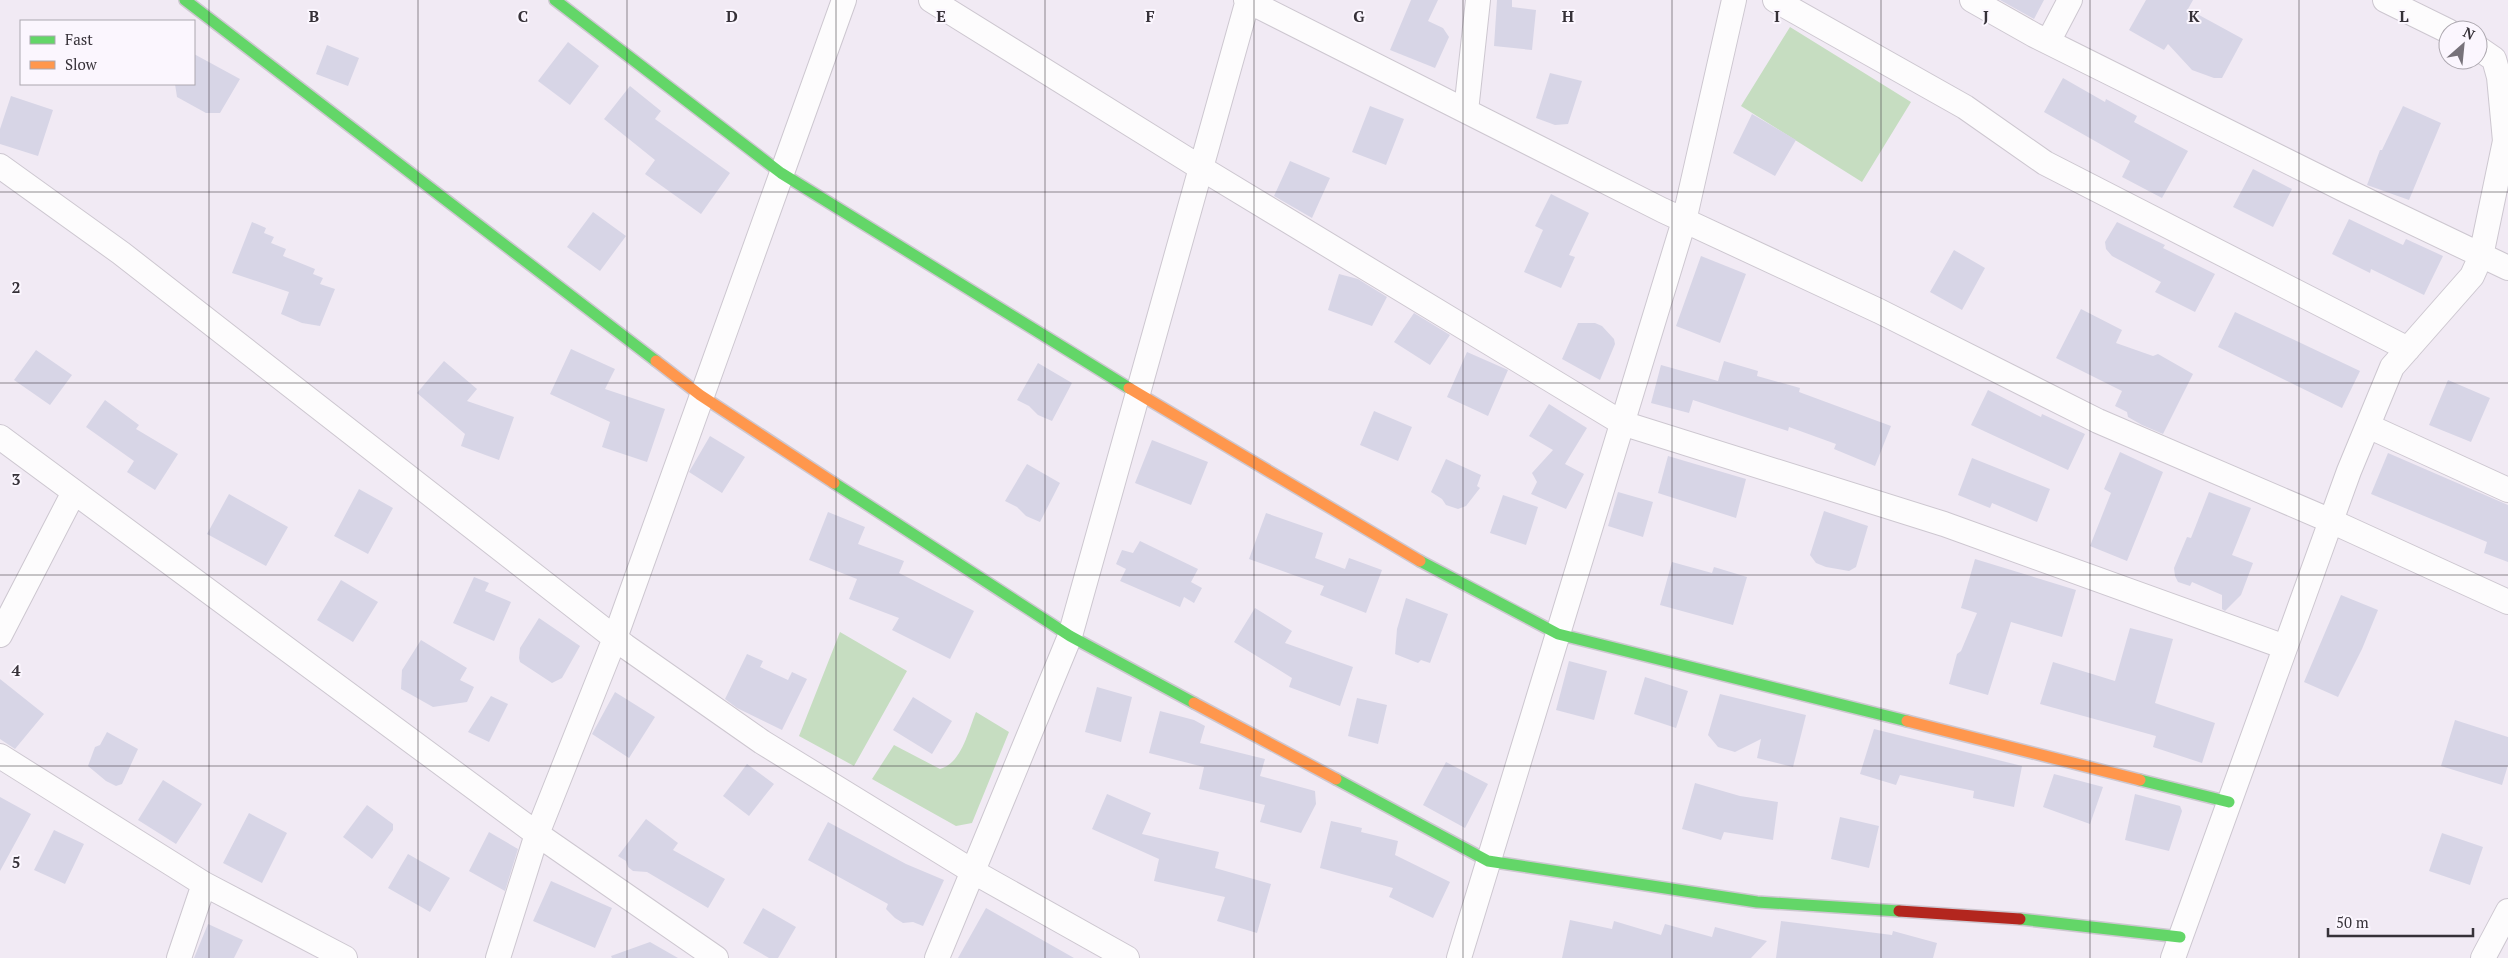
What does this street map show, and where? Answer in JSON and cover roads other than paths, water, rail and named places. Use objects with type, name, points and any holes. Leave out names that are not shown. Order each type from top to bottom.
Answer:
[{"type":"street","points":[[185,0],[700,395],[1070,636],[1488,861],[1757,902],[2032,920],[2176,948],[2331,522],[2392,367],[2472,276],[2481,256],[2506,142],[2499,77],[2494,59],[2488,55]]},
{"type":"street","points":[[555,0],[781,173],[1138,394],[1421,561],[1558,634],[2229,802]]},
{"type":"street","points":[[498,958],[537,834],[615,638],[700,395],[844,0]]},
{"type":"street","points":[[931,0],[1201,168],[1622,423],[1944,524],[2285,647]]},
{"type":"street","points":[[937,958],[1070,636],[1248,0],[1684,220],[1879,311],[2098,421],[2331,522],[2508,602]]},
{"type":"street","points":[[1466,111],[1478,0]]},
{"type":"street","points":[[1459,958],[1684,220],[1734,0]]},
{"type":"street","points":[[1775,0],[1965,107],[2045,163],[2408,349]]},
{"type":"street","points":[[1972,0],[2048,42],[2508,268]]},
{"type":"street","points":[[2048,42],[2070,0]]},
{"type":"street","points":[[2385,0],[2438,26]]},
{"type":"street","points":[[0,166],[121,253],[615,638],[762,742],[972,871],[1126,958]]},
{"type":"street","points":[[2368,426],[2508,490]]},
{"type":"street","points":[[0,437],[537,834],[716,958]]},
{"type":"street","points":[[0,635],[74,492]]},
{"type":"street","points":[[0,756],[204,884],[345,958]]},
{"type":"street","points":[[179,958],[204,884]]},
{"type":"street","points":[[2483,958],[2508,911]]}]
